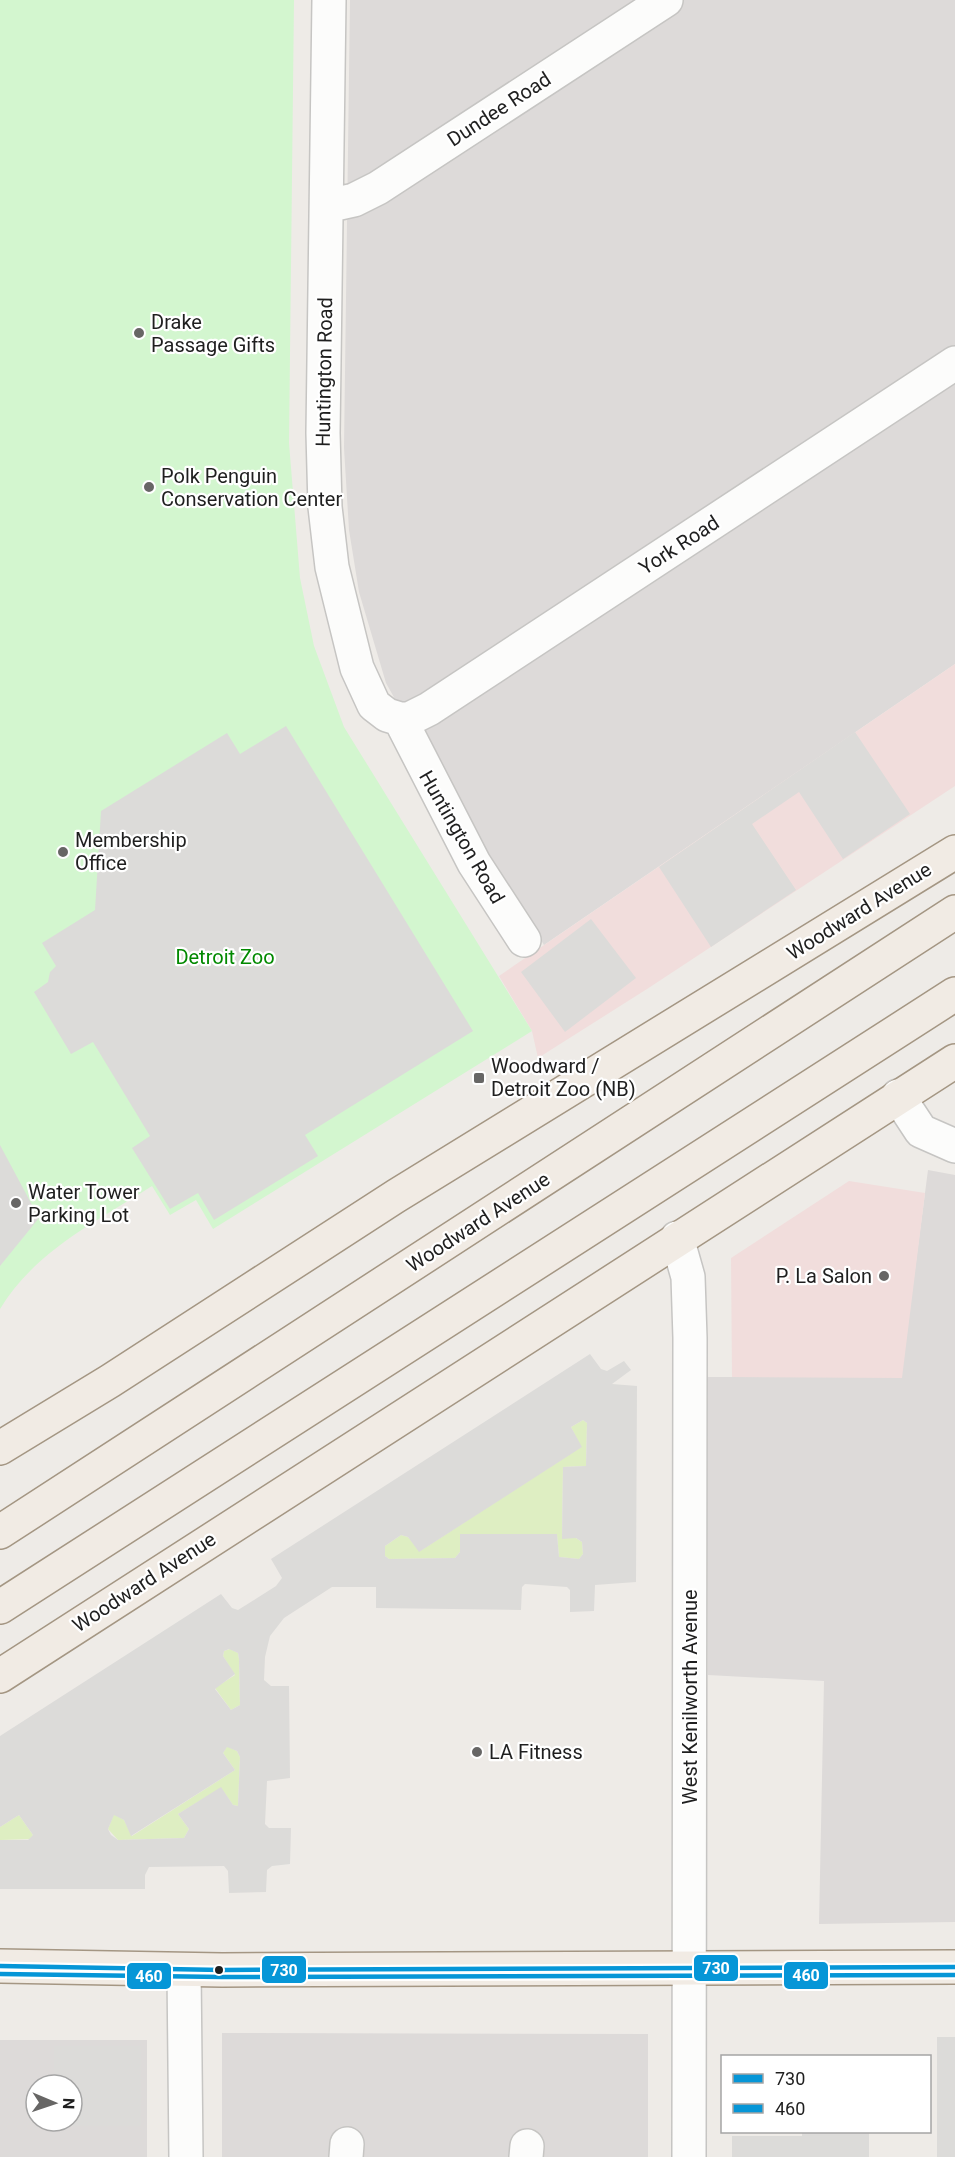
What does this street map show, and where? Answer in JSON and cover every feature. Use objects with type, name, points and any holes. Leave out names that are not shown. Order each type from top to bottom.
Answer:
[{"type":"main road","name":"Woodward Avenue","points":[[0,1448],[110,1381],[396,1196],[955,852]]},
{"type":"main road","name":"Woodward Avenue","points":[[0,1532],[955,912]]},
{"type":"main road","points":[[0,1607],[955,994]]},
{"type":"main road","name":"Woodward Avenue","points":[[0,1676],[955,1060]]},
{"type":"main road","points":[[0,1966],[184,1970],[955,1967]]},
{"type":"street","name":"Huntington Road","points":[[329,0],[322,433],[325,507],[332,567],[366,694],[374,705],[387,715],[400,719],[418,759],[474,863],[524,940]]},
{"type":"street","name":"Dundee Road","points":[[327,206],[354,200],[378,188],[666,0]]},
{"type":"street","name":"York Road","points":[[400,719],[409,719],[429,709],[955,363]]},
{"type":"street","points":[[898,1096],[921,1131],[955,1146]]},
{"type":"street","name":"West Kenilworth Avenue","points":[[677,1238],[688,1276],[690,1327],[689,2157]]},
{"type":"street","points":[[184,1970],[186,2157]]},
{"type":"shaded area","points":[[350,0],[955,0],[955,664],[544,945],[439,778],[386,683],[359,592],[349,530],[344,448]]},
{"type":"shaded area","points":[[955,664],[955,786],[538,1058],[532,1031],[499,976]]},
{"type":"shaded area","points":[[286,726],[473,1031],[305,1135],[318,1156],[214,1220],[198,1193],[170,1209],[132,1148],[150,1136],[93,1042],[71,1054],[34,992],[48,982],[50,972],[56,966],[42,943],[95,910],[101,811],[227,733],[240,754]]},
{"type":"shaded area","points":[[855,732],[910,814],[843,859],[799,792],[752,824],[796,890],[711,947],[659,867]]},
{"type":"shaded area","points":[[591,919],[636,978],[565,1032],[521,972]]},
{"type":"shaded area","name":"Water Tower Parking Lot","points":[[0,1145],[39,1218],[0,1266]]},
{"type":"shaded area","points":[[928,1170],[955,1175],[955,1922],[819,1924],[824,1681],[708,1675],[706,1377],[901,1377]]},
{"type":"shaded area","points":[[849,1181],[925,1193],[902,1378],[732,1377],[731,1258]]},
{"type":"shaded area","points":[[590,1354],[601,1369],[607,1371],[624,1361],[631,1370],[612,1384],[637,1386],[636,1582],[595,1585],[594,1611],[570,1612],[570,1590],[567,1587],[525,1584],[522,1587],[521,1610],[376,1608],[376,1587],[332,1587],[284,1618],[270,1636],[265,1657],[264,1680],[271,1686],[289,1686],[290,1778],[267,1781],[265,1824],[269,1828],[291,1828],[290,1864],[272,1866],[267,1870],[266,1892],[229,1893],[228,1871],[224,1866],[149,1867],[145,1875],[145,1889],[0,1889],[0,1840],[28,1840],[33,1835],[19,1815],[0,1827],[0,1736],[221,1594],[232,1608],[238,1610],[276,1586],[282,1578],[271,1559]],"holes":[[[583,1420],[587,1423],[586,1466],[563,1467],[562,1539],[576,1538],[582,1542],[583,1554],[579,1559],[559,1557],[557,1534],[460,1534],[460,1552],[455,1558],[389,1559],[385,1556],[385,1546],[401,1535],[408,1537],[419,1552],[582,1447],[571,1427]],[[229,1649],[238,1653],[239,1659],[240,1705],[231,1710],[215,1689],[235,1674],[223,1656],[224,1651]],[[227,1747],[237,1751],[240,1757],[238,1806],[233,1805],[221,1787],[178,1814],[189,1829],[184,1838],[118,1840],[111,1835],[108,1829],[114,1815],[124,1820],[131,1836],[235,1770],[223,1753]]]},
{"type":"shaded area","points":[[222,2033],[648,2034],[648,2157],[222,2157]]},
{"type":"shaded area","points":[[937,2037],[955,2037],[955,2157],[937,2157]]},
{"type":"shaded area","points":[[0,2040],[147,2040],[147,2157],[0,2157]]},
{"type":"shaded area","points":[[54,2046],[141,2046],[141,2126],[84,2126],[84,2073],[54,2073]]},
{"type":"shaded area","points":[[802,2133],[869,2133],[869,2157],[732,2157],[732,2136],[802,2136]]},
{"type":"green space","name":"Detroit Zoo","points":[[0,0],[294,0],[289,443],[300,578],[314,646],[344,727],[532,1031],[213,1229],[196,1200],[170,1215],[152,1186],[89,1225],[49,1254],[30,1271],[0,1309]]},
{"type":"green space","points":[[583,1420],[587,1423],[586,1466],[563,1467],[562,1538],[576,1538],[582,1542],[583,1554],[579,1559],[559,1557],[557,1535],[460,1534],[460,1552],[455,1558],[389,1559],[385,1556],[385,1546],[401,1535],[408,1537],[420,1551],[581,1447],[571,1427]]},
{"type":"green space","points":[[230,1649],[238,1653],[240,1705],[231,1710],[215,1688],[235,1675],[223,1656],[224,1651]]},
{"type":"green space","points":[[227,1746],[237,1751],[240,1757],[238,1806],[233,1805],[221,1788],[178,1814],[189,1829],[184,1838],[118,1840],[108,1829],[114,1814],[124,1820],[132,1836],[235,1770],[223,1753]]},
{"type":"green space","points":[[19,1815],[33,1835],[31,1839],[0,1840],[0,1827]]},
{"type":"transit line","name":"730","points":[[0,1966],[222,1970],[955,1967]]},
{"type":"transit line","name":"460","points":[[0,1974],[222,1977],[955,1975]]},
{"type":"place","name":"Drake Passage Gifts","points":[[139,333]]},
{"type":"place","name":"Polk Penguin Conservation Center","points":[[149,487]]},
{"type":"place","name":"Membership Office","points":[[63,852]]},
{"type":"place","name":"Woodward / Detroit Zoo (NB)","points":[[479,1078]]},
{"type":"place","name":"Water Tower Parking Lot","points":[[16,1203]]},
{"type":"place","name":"P. La Salon","points":[[884,1276]]},
{"type":"place","name":"LA Fitness","points":[[477,1752]]}]
